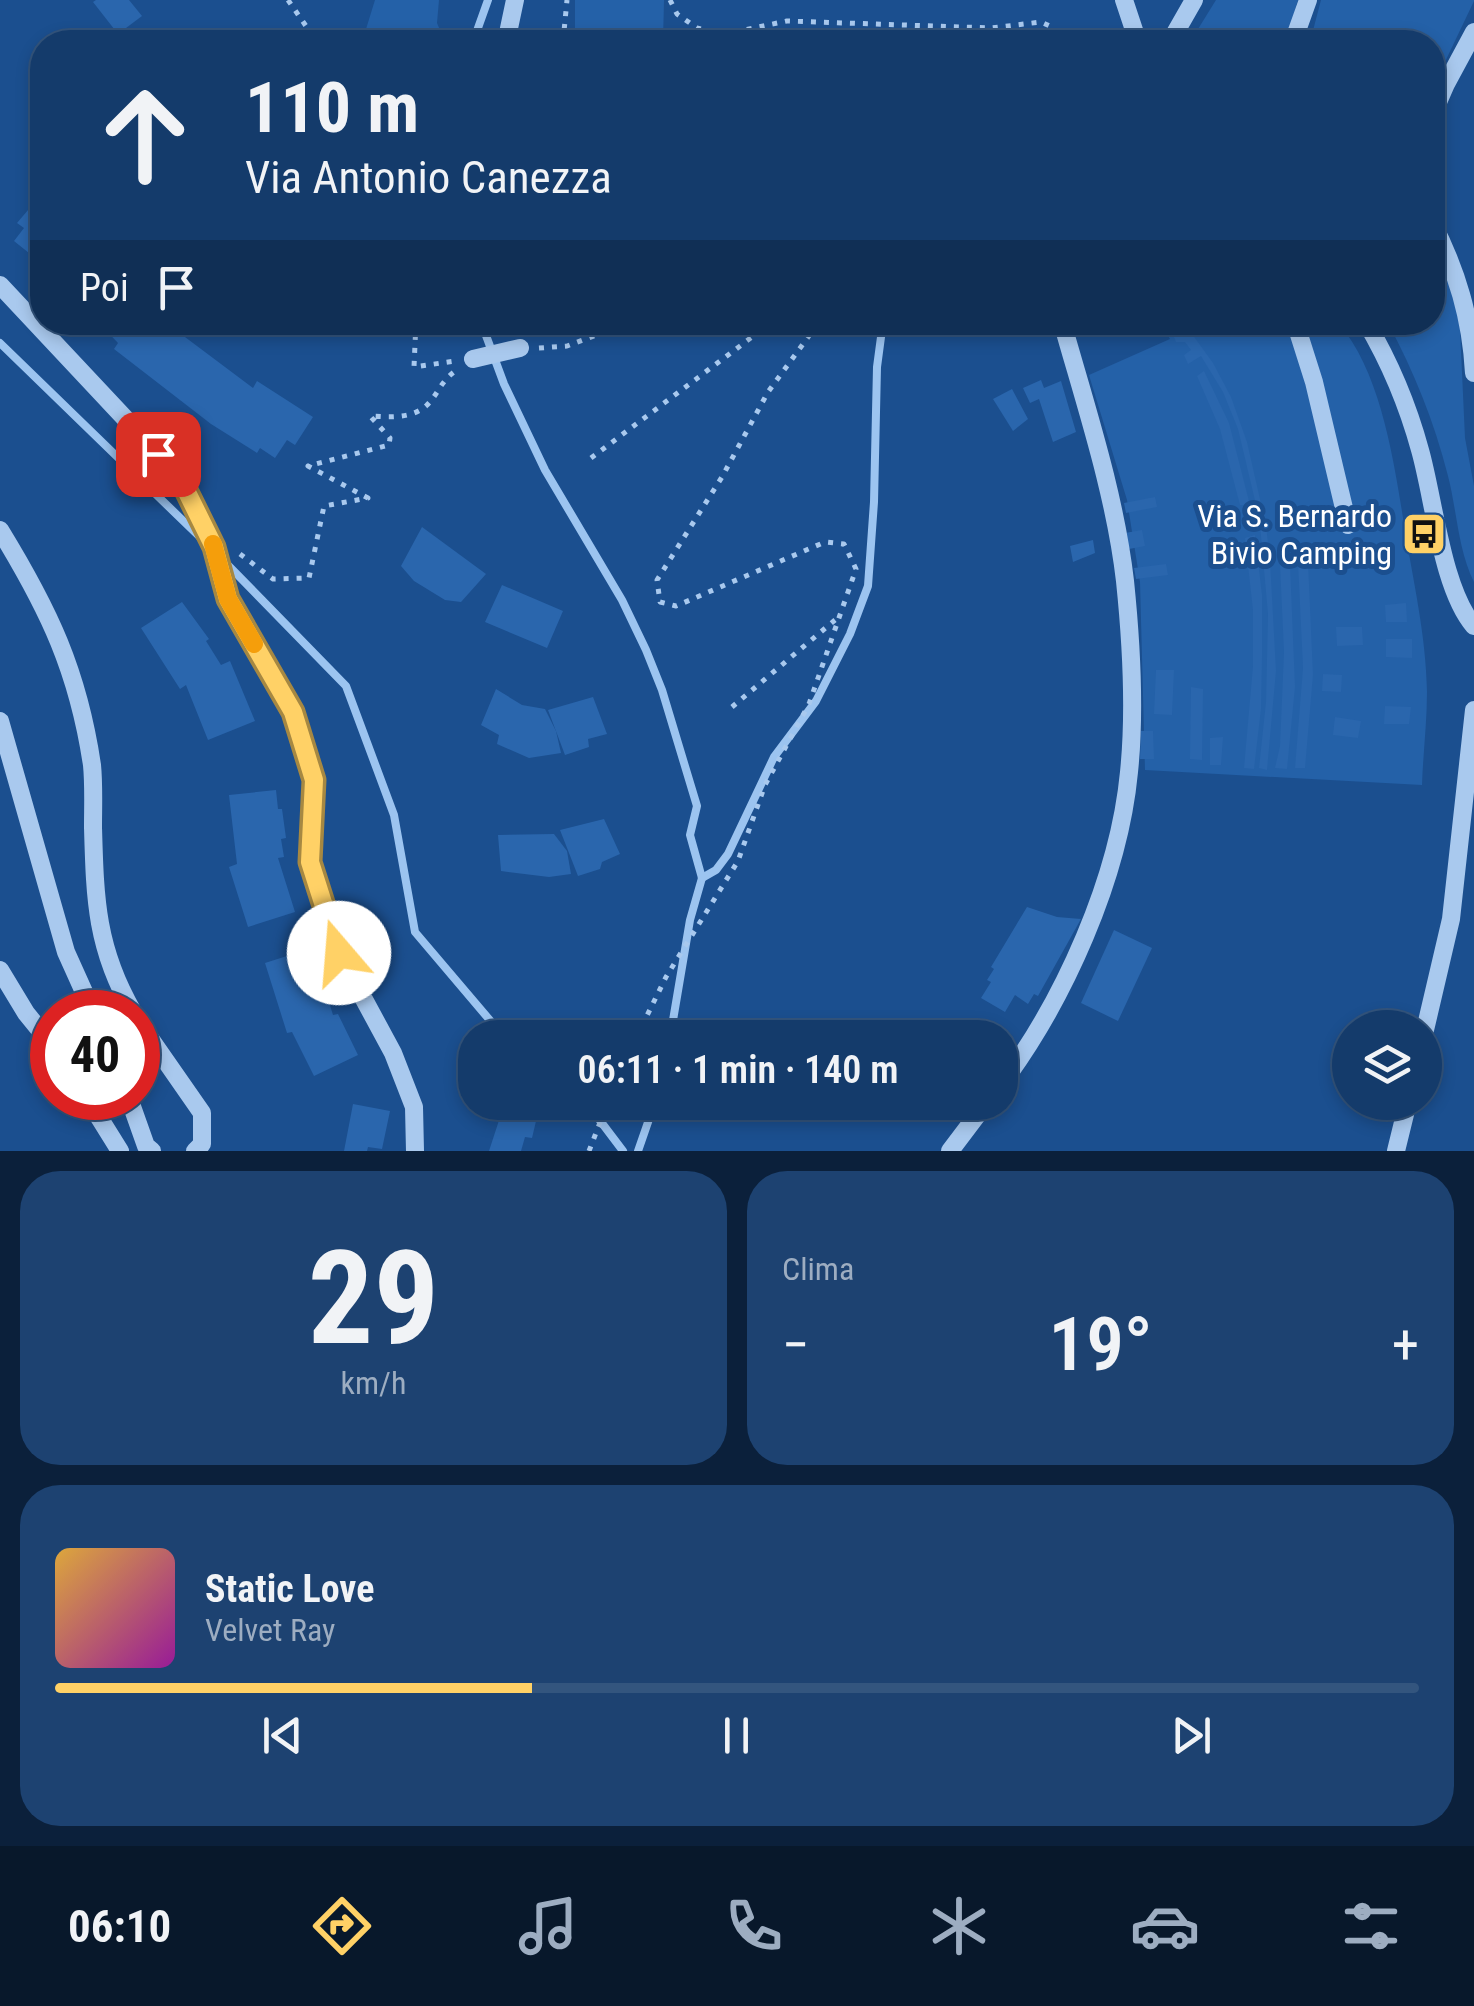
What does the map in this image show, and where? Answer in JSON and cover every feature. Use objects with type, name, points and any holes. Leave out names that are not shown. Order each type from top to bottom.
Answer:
[{"type":"street","points":[[509,30],[515,0]]},
{"type":"street","points":[[1124,0],[1134,30]]},
{"type":"street","points":[[1297,30],[1308,0]]},
{"type":"street","points":[[1176,30],[1192,1]]},
{"type":"street","points":[[1445,86],[1474,32]]},
{"type":"street","points":[[1445,250],[1458,277],[1467,312],[1474,373]]},
{"type":"street","points":[[0,284],[30,316]]},
{"type":"street","points":[[48,335],[179,476],[214,547],[228,599],[293,712],[314,780],[310,862],[339,953],[393,1053],[414,1107],[415,1151]]},
{"type":"street","points":[[1018,1062],[1089,927],[1120,821],[1129,771],[1130,670],[1125,580],[1110,500],[1066,335]]},
{"type":"street","points":[[1299,335],[1348,525]]},
{"type":"street","points":[[1372,335],[1410,418],[1450,575],[1474,626]]},
{"type":"street","points":[[473,359],[520,348]]},
{"type":"street","points":[[0,530],[42,600],[73,676],[92,768],[97,923],[120,990]]},
{"type":"street","points":[[1430,1010],[1451,919],[1474,710]]},
{"type":"street","points":[[0,721],[66,952],[83,990]]},
{"type":"street","points":[[0,970],[30,1018]]},
{"type":"street","points":[[160,1053],[202,1113],[202,1144],[195,1151]]},
{"type":"street","points":[[101,1120],[120,1151]]},
{"type":"street","points":[[137,1120],[146,1146],[152,1151]]},
{"type":"street","points":[[950,1151],[973,1120]]},
{"type":"street","points":[[1396,1151],[1404,1120]]},
{"type":"path","points":[[288,0],[308,30]]},
{"type":"path","points":[[564,30],[568,0]]},
{"type":"path","points":[[670,0],[677,14],[707,30]]},
{"type":"path","points":[[744,30],[787,21],[991,28],[1041,22],[1053,30]]},
{"type":"path","points":[[415,335],[414,368],[473,359]]},
{"type":"path","points":[[520,348],[567,346],[596,335]]},
{"type":"path","points":[[591,458],[755,335]]},
{"type":"path","points":[[645,1020],[666,977],[738,860],[765,785],[809,704],[856,569],[844,544],[825,542],[676,606],[660,602],[657,580],[722,477],[768,392],[810,335]]},
{"type":"path","points":[[214,547],[231,548],[273,578],[309,578],[324,506],[368,498],[308,466],[389,445],[390,438],[370,416],[399,418],[426,406],[442,379],[473,359]]},
{"type":"path","points":[[732,707],[837,618]]},
{"type":"path","points":[[589,1151],[601,1120]]},
{"type":"shaded area","points":[[375,0],[439,0],[440,30],[366,30]]},
{"type":"shaded area","points":[[575,0],[664,0],[663,30],[575,30]]},
{"type":"shaded area","points":[[1216,0],[1298,0],[1289,30],[1197,30]]},
{"type":"shaded area","points":[[1321,0],[1474,0],[1445,62],[1445,30],[1313,30]]},
{"type":"shaded area","points":[[1445,272],[1454,291],[1460,329],[1465,438],[1474,486],[1474,582],[1464,557],[1448,476],[1415,378],[1394,335],[1445,335]]},
{"type":"shaded area","points":[[1168,335],[1347,335],[1353,343],[1383,418],[1418,608],[1427,692],[1422,785],[1145,770],[1140,582],[1127,500],[1089,375],[1170,339]]},
{"type":"building","points":[[129,0],[142,16],[123,30],[115,30],[93,2]]},
{"type":"building","points":[[30,208],[30,254],[14,241],[24,228],[17,223]]},
{"type":"building","points":[[110,335],[187,335],[253,388],[257,381],[313,417],[295,445],[287,440],[275,458],[260,448],[257,453],[211,424],[114,349],[118,343]]},
{"type":"building","points":[[1173,335],[1193,335],[1231,397],[1247,442],[1262,508],[1257,509],[1238,429],[1223,392],[1201,356],[1188,364],[1184,355],[1191,350],[1185,342],[1176,342]]},
{"type":"building","points":[[1204,371],[1229,423],[1250,505],[1240,505],[1220,429],[1197,376]]},
{"type":"building","points":[[1041,380],[1044,388],[1061,381],[1076,432],[1053,442],[1039,399],[1030,403],[1023,388]]},
{"type":"building","points":[[1012,389],[1028,419],[1013,431],[993,399]]},
{"type":"building","points":[[1155,497],[1157,507],[1126,513],[1124,503]]},
{"type":"building","points":[[1260,525],[1266,526],[1270,560],[1276,671],[1267,770],[1259,768],[1266,702],[1268,614]]},
{"type":"building","points":[[422,527],[486,574],[461,602],[445,600],[414,581],[401,566]]},
{"type":"building","points":[[1142,530],[1145,546],[1129,549],[1125,533]]},
{"type":"building","points":[[1255,535],[1262,595],[1262,656],[1254,769],[1244,768],[1253,666],[1253,610],[1245,538]]},
{"type":"building","points":[[1093,540],[1095,553],[1073,562],[1070,546]]},
{"type":"building","points":[[1298,562],[1308,562],[1313,675],[1305,768],[1295,768],[1303,668]]},
{"type":"building","points":[[1166,564],[1168,575],[1136,579],[1134,568]]},
{"type":"building","points":[[1290,564],[1295,687],[1287,769],[1275,768],[1280,746],[1284,652],[1280,565]]},
{"type":"building","points":[[502,585],[563,611],[547,648],[485,622]]},
{"type":"building","points":[[182,602],[209,639],[206,641],[221,665],[230,661],[255,721],[208,740],[186,685],[180,689],[141,628]]},
{"type":"building","points":[[1406,603],[1407,622],[1386,622],[1385,605]]},
{"type":"building","points":[[1336,627],[1362,627],[1363,645],[1337,646]]},
{"type":"building","points":[[1386,639],[1412,639],[1412,658],[1386,657]]},
{"type":"building","points":[[1156,670],[1174,670],[1172,715],[1154,714]]},
{"type":"building","points":[[1323,674],[1342,675],[1341,692],[1322,691]]},
{"type":"building","points":[[1191,687],[1203,689],[1202,760],[1190,759]]},
{"type":"building","points":[[496,689],[522,705],[545,709],[561,753],[529,758],[497,744],[499,735],[481,725]]},
{"type":"building","points":[[593,697],[607,734],[588,739],[589,747],[565,755],[548,710]]},
{"type":"building","points":[[1385,706],[1411,707],[1409,724],[1384,724]]},
{"type":"building","points":[[1335,717],[1361,721],[1358,738],[1333,735]]},
{"type":"building","points":[[1141,731],[1153,731],[1154,759],[1140,759]]},
{"type":"building","points":[[1223,737],[1221,765],[1210,765],[1210,738]]},
{"type":"building","points":[[276,790],[286,838],[281,839],[284,857],[278,858],[295,912],[248,927],[229,867],[237,864],[229,795]]},
{"type":"building","points":[[604,819],[620,854],[602,862],[600,869],[578,876],[560,830]]},
{"type":"building","points":[[554,834],[567,851],[571,874],[549,877],[501,871],[498,835]]},
{"type":"building","points":[[1027,907],[1057,917],[1081,919],[1038,996],[1034,994],[1028,1004],[1015,995],[1005,1012],[981,998],[991,982],[987,980],[994,969],[991,967]]},
{"type":"building","points":[[1114,930],[1152,948],[1118,1021],[1081,1003]]},
{"type":"building","points":[[312,948],[333,1015],[338,1014],[358,1055],[314,1076],[292,1032],[287,1033],[265,963]]},
{"type":"building","points":[[353,1104],[390,1111],[382,1149],[344,1151]]},
{"type":"building","points":[[499,1120],[536,1120],[532,1138],[525,1137],[521,1151],[489,1151]]},
{"type":"waterway","points":[[477,30],[488,0]]},
{"type":"waterway","points":[[486,335],[504,384],[545,470],[622,600],[646,650],[697,806],[690,835],[702,878],[690,920],[673,1020]]},
{"type":"waterway","points":[[702,878],[716,870],[728,854],[774,757],[816,701],[850,634],[868,586],[881,335]]},
{"type":"waterway","points":[[0,343],[205,542]]},
{"type":"waterway","points":[[222,559],[346,686],[394,815],[415,932],[490,1020]]},
{"type":"waterway","points":[[600,1120],[623,1151]]},
{"type":"waterway","points":[[638,1151],[649,1120]]},
{"type":"slow traffic","points":[[213,544],[228,599],[254,644]]},
{"type":"place","name":"Via S. Bernardo Bivio Camping","points":[[1424,534]]},
{"type":"route","points":[[158,454],[179,476],[214,547],[228,599],[293,712],[314,780],[310,862],[339,953]]}]
